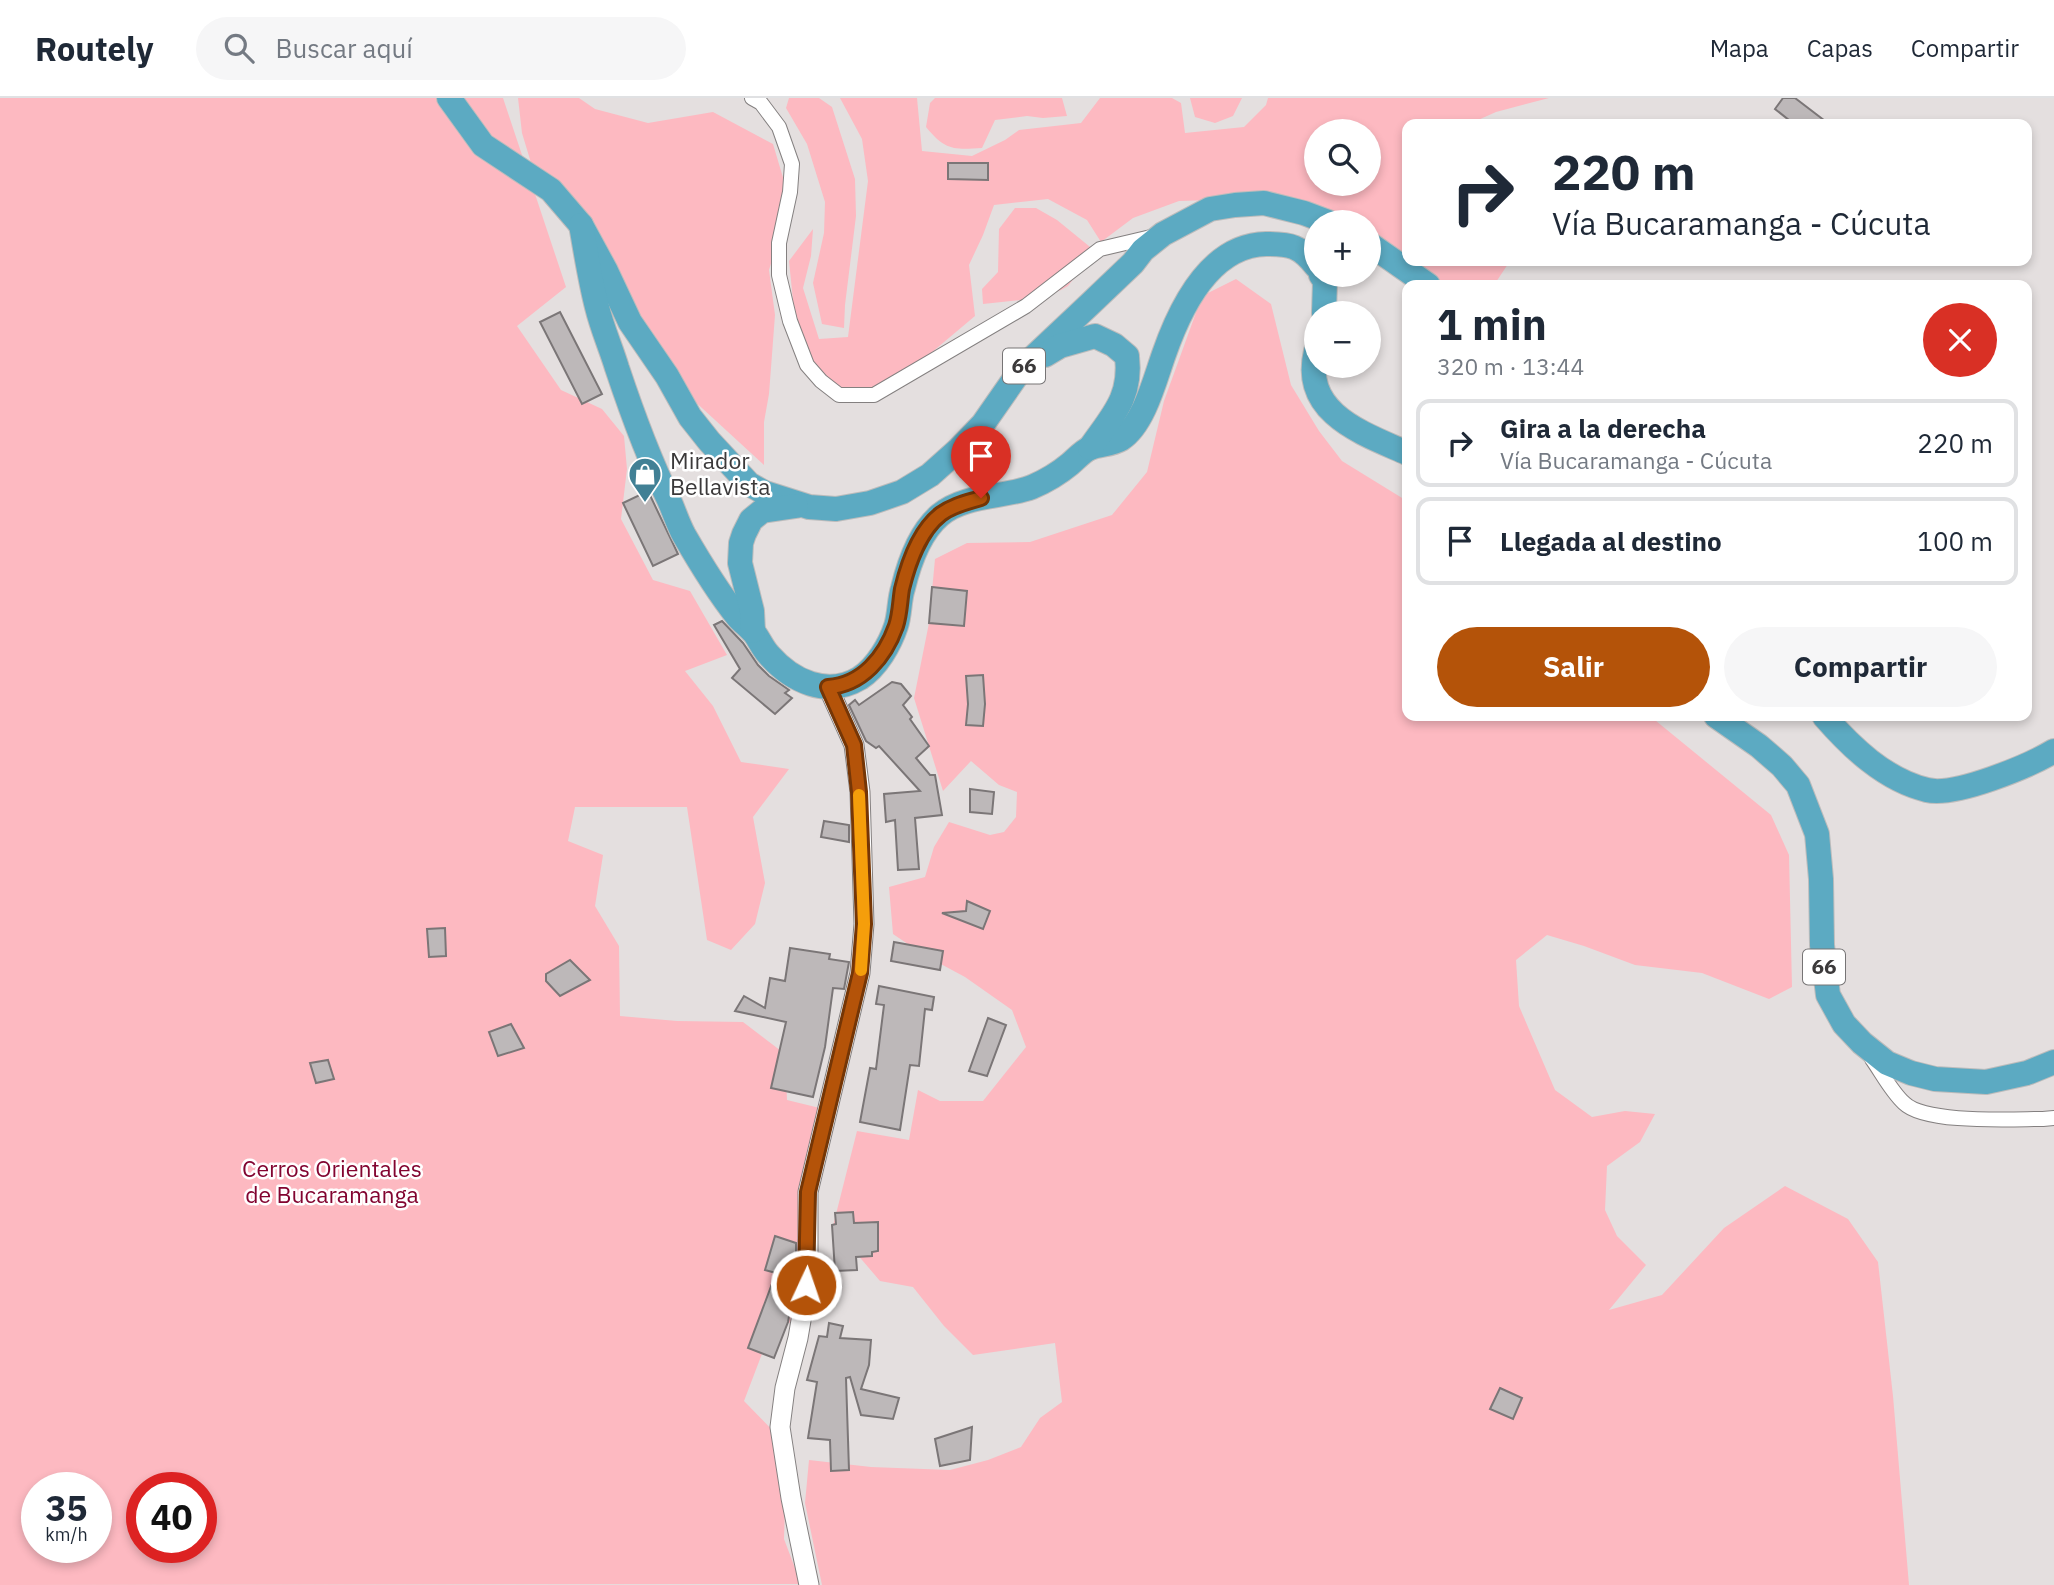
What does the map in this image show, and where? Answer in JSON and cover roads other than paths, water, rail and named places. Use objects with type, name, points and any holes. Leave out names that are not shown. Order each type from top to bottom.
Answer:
[{"type":"highway","name":"66","points":[[449,98],[484,145],[551,190],[581,225],[631,322],[690,417],[709,441],[749,484],[800,506],[836,509],[870,503],[902,492],[930,475],[983,424],[1022,368],[1143,250],[1163,234],[1210,209],[1235,205],[1264,203],[1304,213]]},
{"type":"highway","name":"66","points":[[581,225],[597,309],[658,479],[683,533],[738,618],[753,631],[766,652],[786,672],[802,681],[828,687]]},
{"type":"highway","points":[[1090,448],[1123,438],[1137,420],[1153,390],[1163,355],[1177,323],[1197,285],[1218,262],[1254,244],[1287,244],[1304,252]]},
{"type":"highway","points":[[1381,252],[1421,280]]},
{"type":"highway","points":[[828,687],[840,686],[861,677],[876,662],[888,644],[897,624],[902,588],[912,558],[928,528],[942,513],[961,503],[1030,488],[1056,476],[1090,448],[1118,410],[1129,372],[1127,356],[1114,345],[1095,336],[1060,346],[1022,368]]},
{"type":"highway","points":[[1314,378],[1314,386],[1324,405],[1334,415],[1402,451]]},
{"type":"highway","points":[[753,631],[752,611],[740,563],[744,534],[751,520],[762,511],[800,506]]},
{"type":"highway","name":"66","points":[[1723,721],[1759,746],[1782,766],[1798,785],[1817,835],[1822,945],[1828,995],[1844,1024],[1862,1043],[1887,1063],[1935,1079],[1986,1082],[2027,1073],[2054,1062]]},
{"type":"highway","points":[[1828,721],[1878,768],[1929,791],[1989,779],[2054,751]]},
{"type":"street","points":[[752,98],[761,103],[779,127],[792,164],[790,192],[779,243],[779,275],[790,321],[807,365],[821,382],[839,395],[874,395],[1026,306],[1100,249],[1163,234]]},
{"type":"street","points":[[808,1585],[780,1427],[785,1388],[805,1297],[808,1192],[860,973],[864,924],[859,792],[854,745],[828,687]]},
{"type":"street","points":[[1862,1043],[1905,1105],[1921,1114],[1950,1117],[2054,1118]]},
{"type":"place","name":"Mirador Bellavista","points":[[645,504]]},
{"type":"park label","name":"Cerros Orientales de Bucaramanga","points":[[332,1182]]}]
